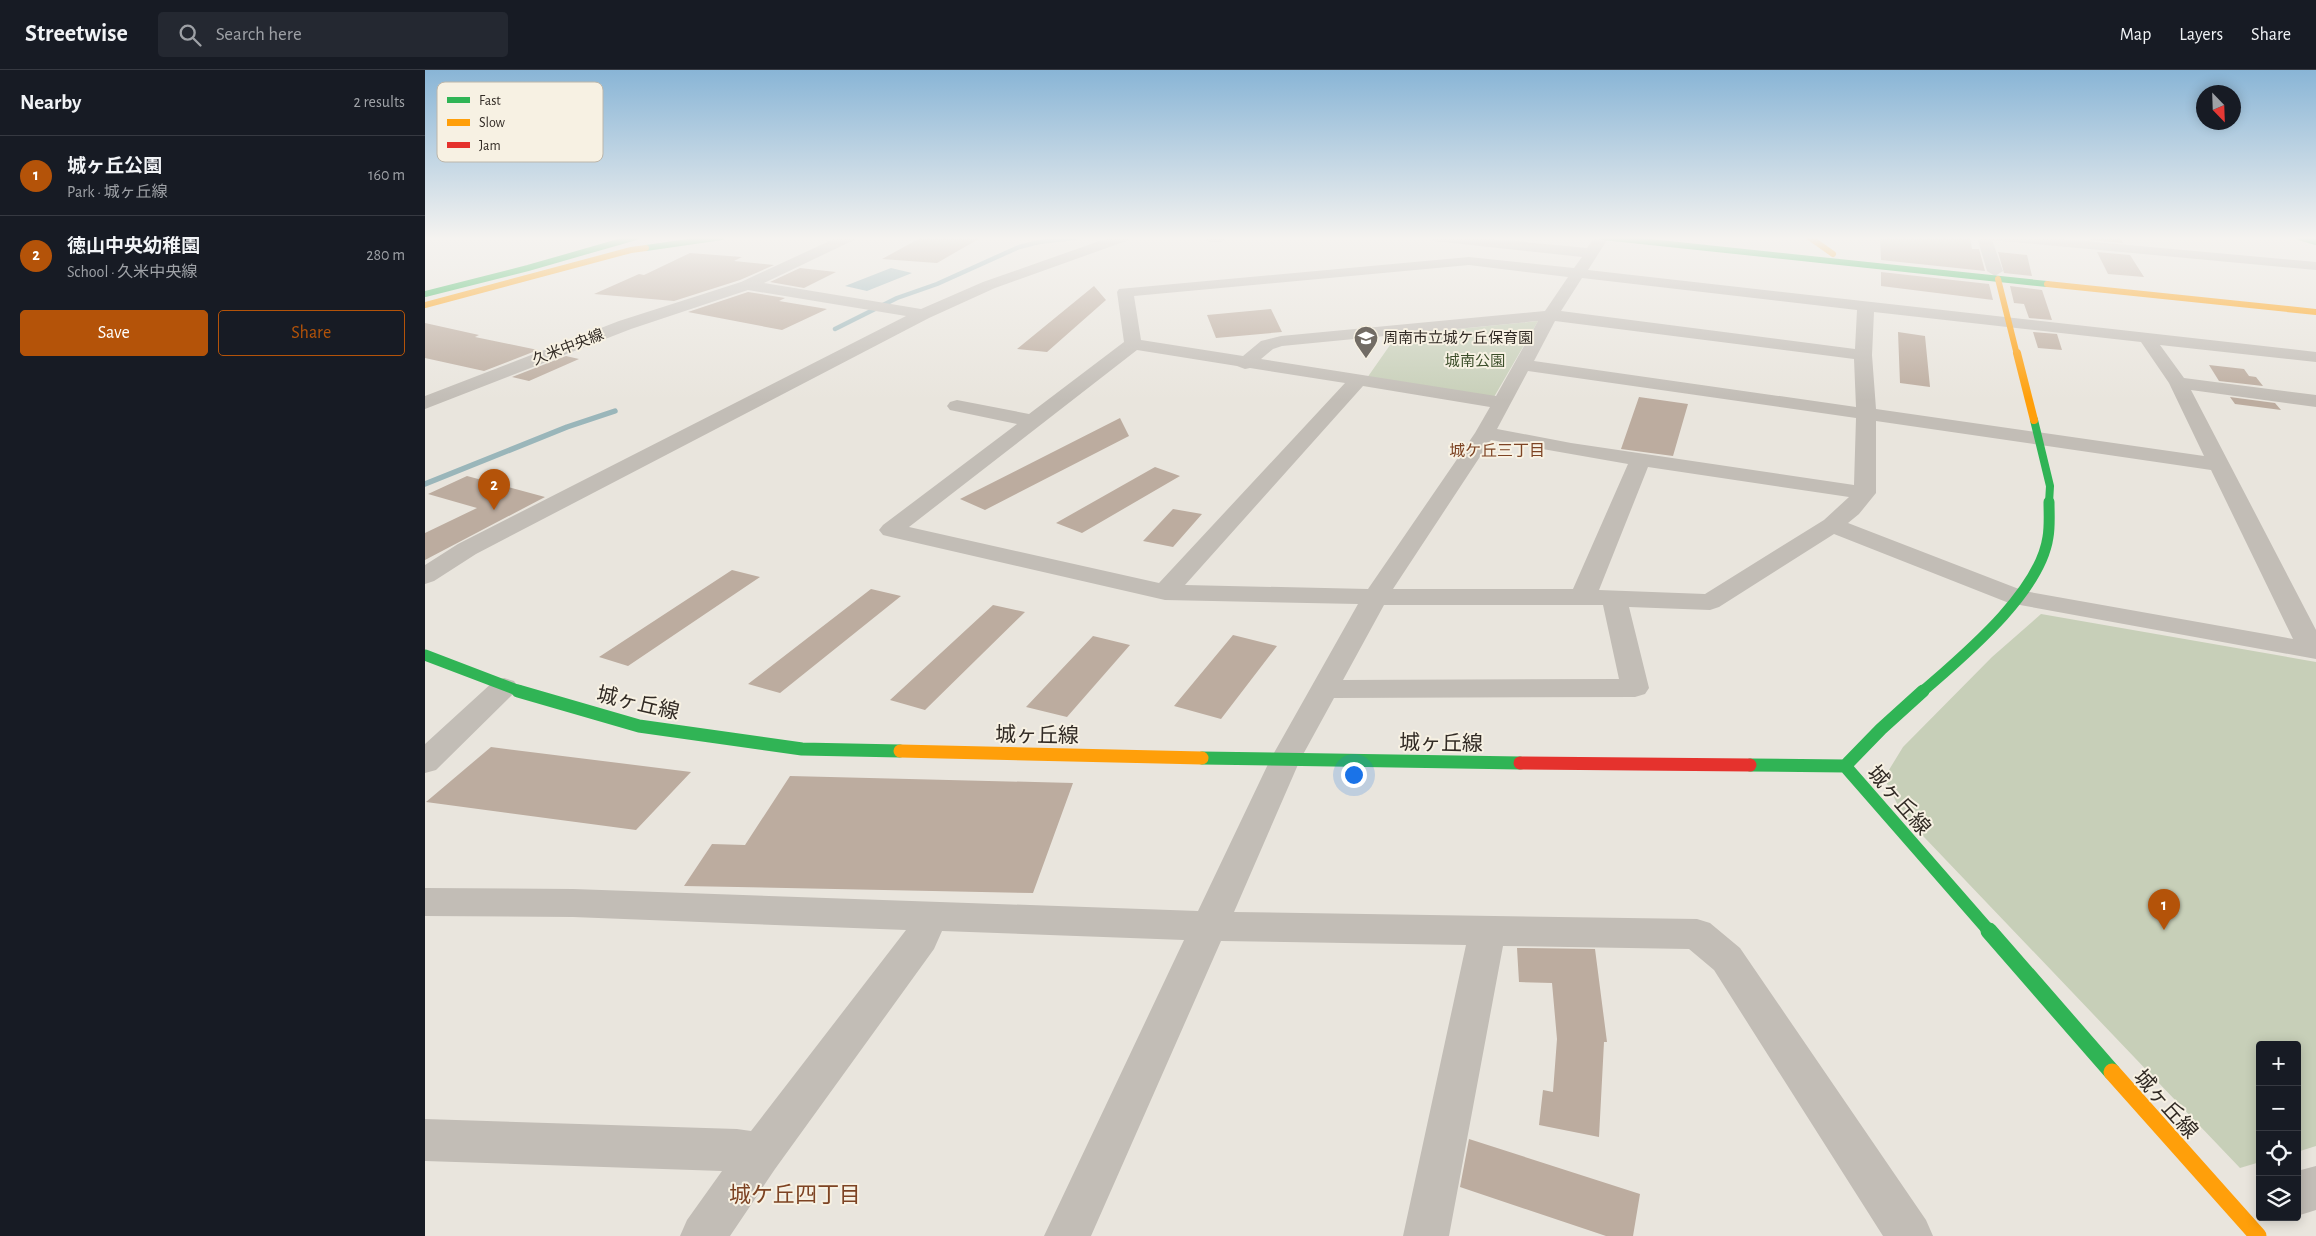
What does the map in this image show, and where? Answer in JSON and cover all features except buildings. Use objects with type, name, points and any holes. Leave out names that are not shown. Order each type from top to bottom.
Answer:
[{"type":"main road","points":[[425,305],[476,291]]},
{"type":"main road","points":[[1845,766],[1881,729],[1977,643],[2018,598],[2035,572],[2048,538],[2051,486],[2001,291]]},
{"type":"main road","points":[[2138,291],[2316,312]]},
{"type":"main road","points":[[2165,291],[2316,306]]},
{"type":"main road","name":"城ヶ丘線","points":[[425,655],[504,687],[639,726],[802,749],[1285,760],[1845,766],[2056,1009],[2252,1218]]},
{"type":"street","name":"久米中央線","points":[[425,403],[625,325],[727,291]]},
{"type":"street","points":[[786,291],[923,314]]},
{"type":"street","points":[[425,576],[467,549],[923,314],[974,291]]},
{"type":"street","points":[[1132,291],[1125,292],[1133,344]]},
{"type":"street","points":[[1067,1236],[1285,760],[1375,597],[1485,433],[1550,314],[1565,291]]},
{"type":"street","points":[[1739,291],[2316,357]]},
{"type":"street","points":[[1501,403],[1245,364],[1133,344],[891,530],[1165,592],[1375,597],[1583,597],[1710,602],[1832,525],[1851,509],[1865,493],[1866,413],[1863,354],[1866,305]]},
{"type":"street","points":[[1245,364],[1267,345],[1281,342],[1550,314],[1863,354]]},
{"type":"street","points":[[2147,338],[2178,383],[2217,464],[2315,651]]},
{"type":"street","points":[[1523,365],[2217,464]]},
{"type":"street","points":[[1165,592],[1359,380]]},
{"type":"street","points":[[2178,383],[2316,400]]},
{"type":"street","points":[[957,406],[1034,420]]},
{"type":"street","points":[[1485,433],[1571,449],[1865,493]]},
{"type":"street","points":[[1583,597],[1641,458]]},
{"type":"street","points":[[1832,525],[2018,598],[2315,651]]},
{"type":"street","points":[[1324,689],[1635,688],[1614,598]]},
{"type":"street","points":[[425,762],[504,687]]},
{"type":"street","points":[[425,902],[573,903],[1208,926],[1697,934],[1727,959],[1843,1132],[1909,1236]]},
{"type":"street","points":[[703,1236],[760,1154],[921,938],[928,916]]},
{"type":"street","points":[[1426,1236],[1485,951],[1484,932]]},
{"type":"street","points":[[425,1140],[737,1150],[760,1154]]},
{"type":"street","points":[[2301,1193],[2316,1188]]},
{"type":"green space","name":"城南公園","points":[[1538,321],[1494,397],[1367,378],[1397,335]]},
{"type":"green space","points":[[2041,614],[2316,662],[2316,1146],[2301,1151],[2301,1041],[2256,1041],[2256,1163],[2240,1168],[1903,815],[1884,778],[1903,747],[1992,657]]},
{"type":"waterway","points":[[835,329],[897,298],[916,291]]},
{"type":"waterway","points":[[425,484],[567,427],[615,411]]},
{"type":"traffic: fast","points":[[425,294],[435,291]]},
{"type":"traffic: fast","points":[[1845,766],[1881,729],[1977,643],[2018,598],[2035,572],[2048,538],[2050,486],[2034,420]]},
{"type":"traffic: fast","points":[[425,655],[504,687],[639,726],[802,749],[900,751]]},
{"type":"traffic: fast","points":[[1202,758],[1520,763]]},
{"type":"traffic: fast","points":[[1750,765],[1845,766],[2112,1072]]},
{"type":"traffic: slow","points":[[425,305],[476,291]]},
{"type":"traffic: slow","points":[[2001,291],[2034,420]]},
{"type":"traffic: slow","points":[[2118,291],[2316,312]]},
{"type":"traffic: slow","points":[[900,751],[1202,758]]},
{"type":"traffic: slow","points":[[2112,1072],[2258,1236]]},
{"type":"traffic: jam","points":[[1520,763],[1750,765]]},
{"type":"place","name":"周南市立城ケ丘保育園","points":[[1366,359]]},
{"type":"place","name":"徳山中央幼稚園","points":[[494,510]]},
{"type":"place","name":"城ヶ丘公園","points":[[2164,930]]},
{"type":"district","name":"城ケ丘三丁目","points":[[1497,450]]},
{"type":"district","name":"城ケ丘四丁目","points":[[795,1194]]}]
